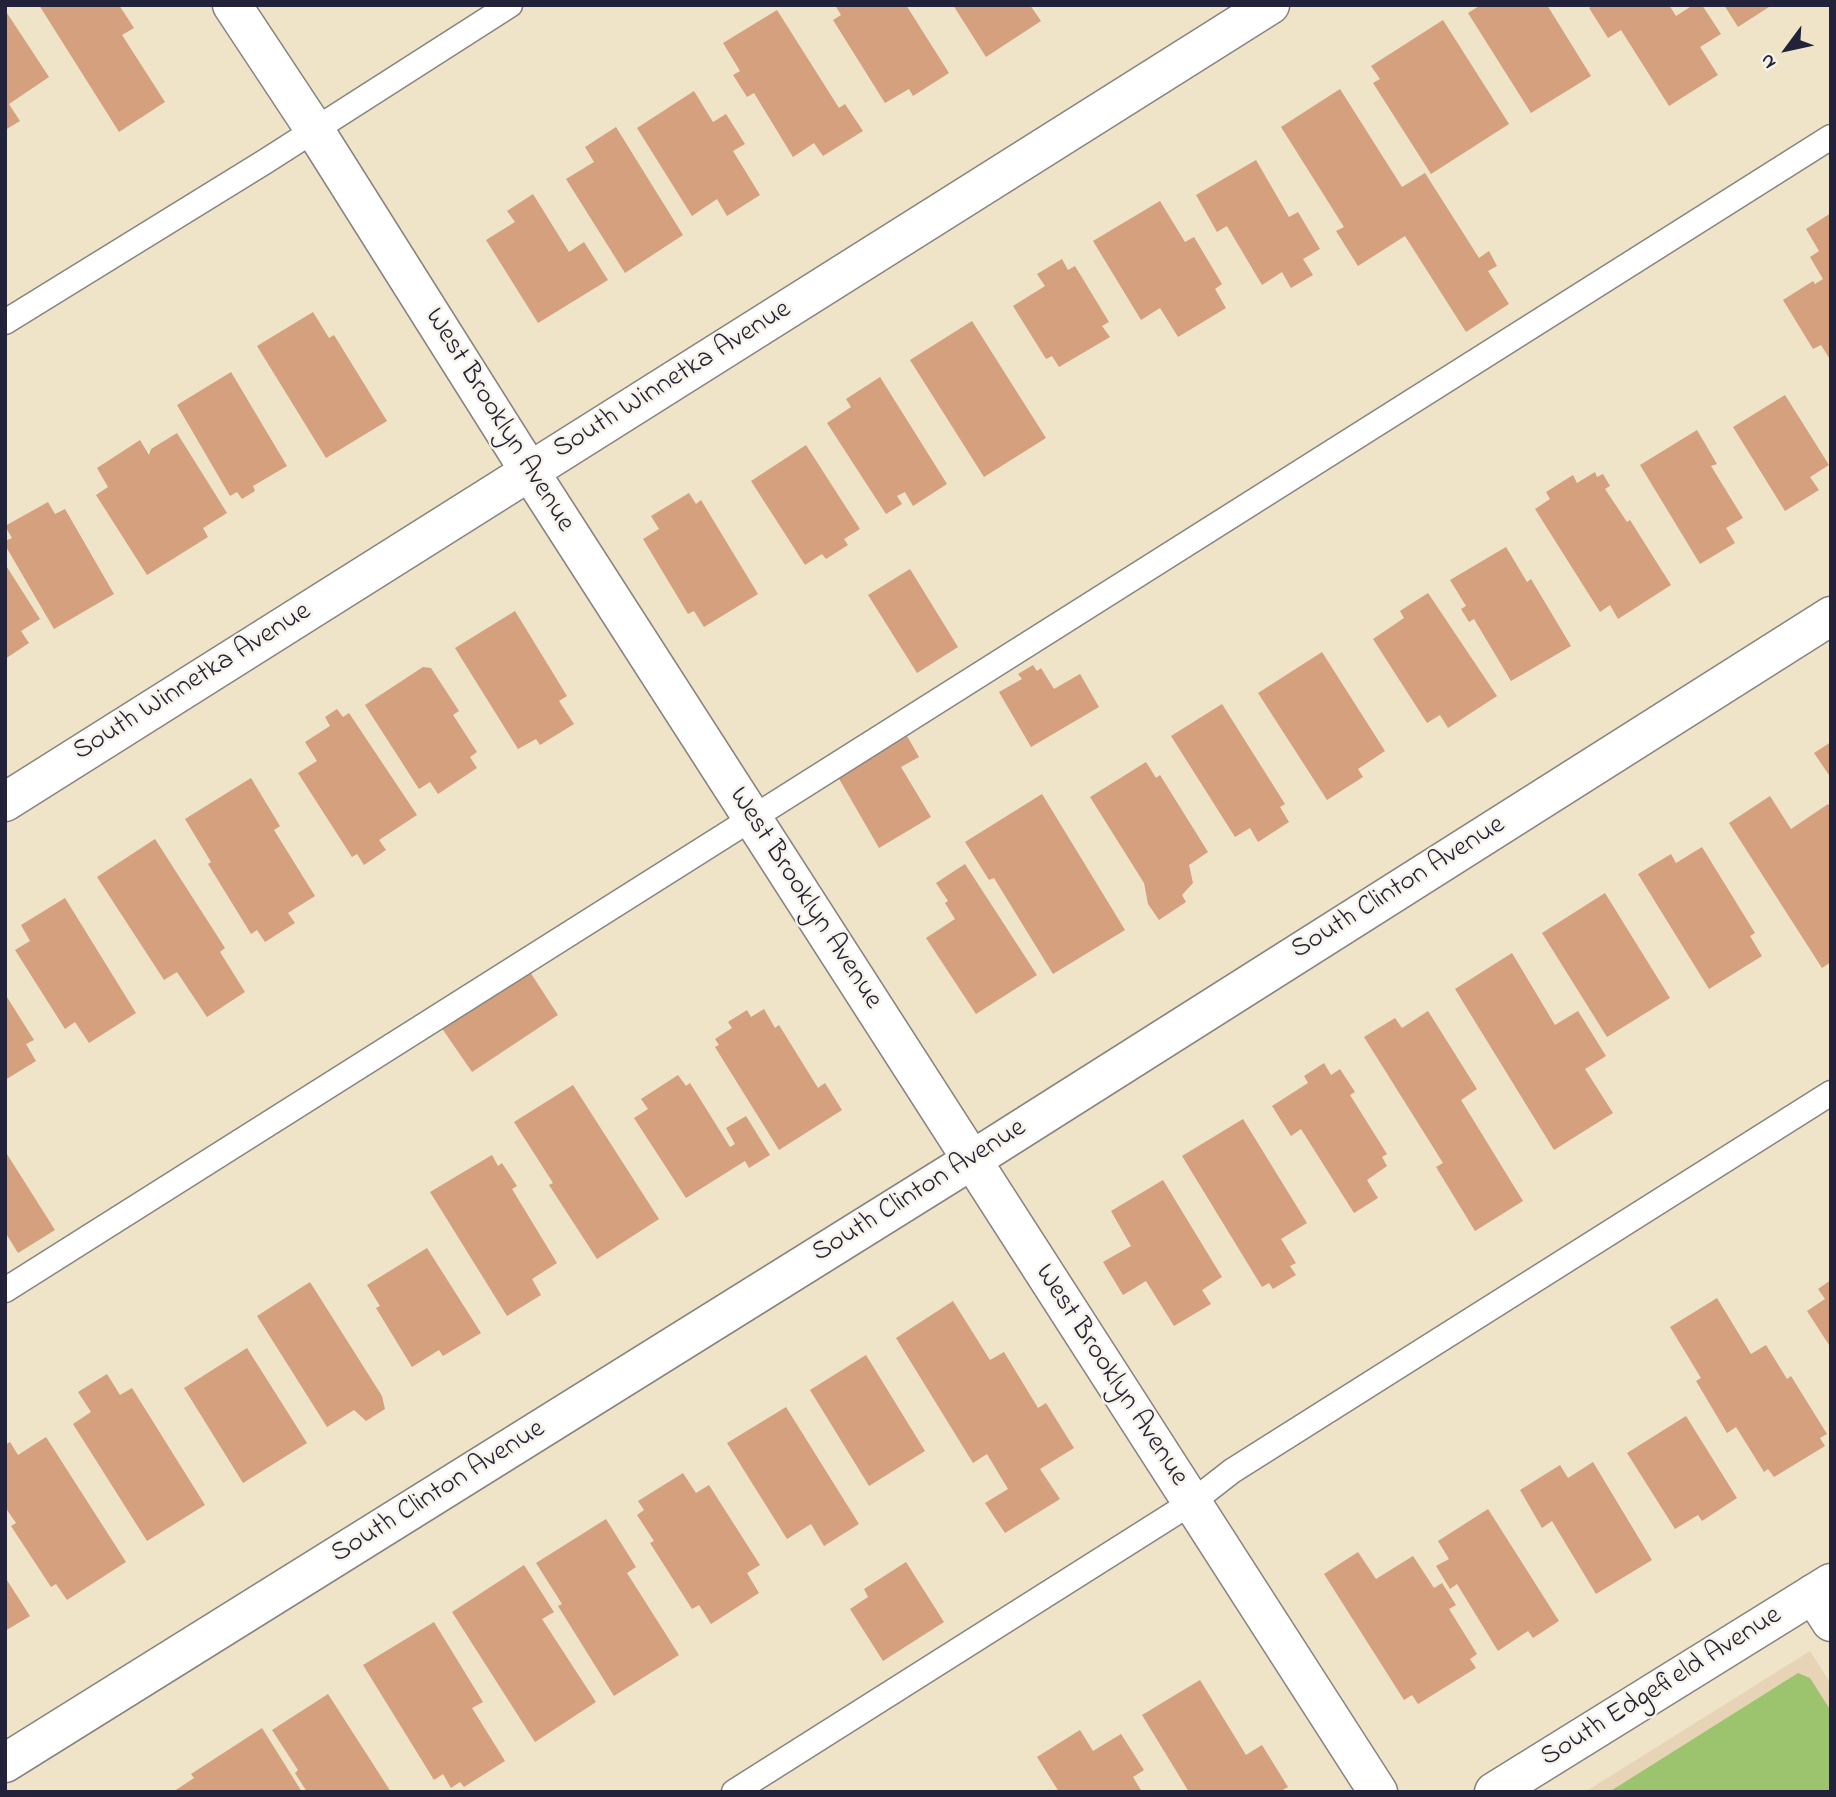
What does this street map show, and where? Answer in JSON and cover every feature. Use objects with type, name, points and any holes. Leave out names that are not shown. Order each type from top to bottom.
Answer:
[{"type":"street","name":"West Brooklyn Avenue","points":[[232,5],[1378,1792]]},
{"type":"street","name":"South Winnetka Avenue","points":[[5,802],[1270,5]]},
{"type":"street","name":"South Clinton Avenue","points":[[5,1763],[972,1160],[1831,616]]},
{"type":"street","name":"South Edgefield Avenue","points":[[1494,1792],[1825,1600]]},
{"type":"lane","points":[[5,322],[266,161],[510,5]]},
{"type":"lane","points":[[5,1290],[1831,137]]},
{"type":"lane","points":[[734,1792],[1191,1503],[1232,1471],[1831,1093]]},
{"type":"shaded area","points":[[1810,1651],[1831,1684],[1831,1792],[1585,1792]]},
{"type":"green space","points":[[1798,1673],[1810,1678],[1831,1711],[1831,1792],[1609,1792]]},
{"type":"building","points":[[39,5],[119,5],[134,28],[122,35],[165,102],[119,132]]},
{"type":"building","points":[[835,5],[906,5],[949,73],[913,96],[909,89],[885,103],[833,20],[841,15]]},
{"type":"building","points":[[953,5],[1030,5],[1041,21],[986,57]]},
{"type":"building","points":[[1481,5],[1547,5],[1591,76],[1531,113],[1468,13]]},
{"type":"building","points":[[1593,5],[1669,5],[1676,16],[1693,5],[1702,5],[1721,34],[1700,47],[1718,75],[1669,106],[1621,30],[1608,38],[1589,8]]},
{"type":"building","points":[[1724,5],[1772,5],[1738,27]]},
{"type":"building","points":[[5,10],[49,77],[9,104],[20,121],[5,130]]},
{"type":"building","points":[[777,10],[839,108],[845,104],[863,131],[823,156],[814,143],[793,157],[754,93],[747,97],[733,75],[740,71],[723,43]]},
{"type":"building","points":[[1443,20],[1509,124],[1431,174],[1373,83],[1380,79],[1371,66]]},
{"type":"building","points":[[1340,89],[1402,187],[1425,173],[1479,258],[1489,251],[1497,266],[1488,271],[1509,304],[1466,332],[1405,236],[1358,266],[1336,231],[1344,227],[1281,127]]},
{"type":"building","points":[[694,91],[713,122],[726,114],[745,144],[733,151],[760,195],[727,216],[717,199],[692,216],[637,128]]},
{"type":"building","points":[[616,127],[683,235],[625,273],[566,179],[594,162],[585,147]]},
{"type":"building","points":[[1256,160],[1289,217],[1298,212],[1320,249],[1303,259],[1313,275],[1291,288],[1282,272],[1262,285],[1227,226],[1217,232],[1196,195]]},
{"type":"building","points":[[533,194],[569,252],[584,242],[608,280],[538,323],[486,240],[515,222],[507,211]]},
{"type":"building","points":[[1160,201],[1185,242],[1194,237],[1222,284],[1215,289],[1226,308],[1178,337],[1160,308],[1141,320],[1093,241]]},
{"type":"building","points":[[1831,213],[1831,361],[1821,345],[1813,349],[1783,300],[1813,281],[1815,284],[1823,279],[1810,257],[1819,251],[1806,229]]},
{"type":"building","points":[[1062,259],[1068,270],[1075,266],[1109,322],[1102,326],[1110,337],[1059,367],[1052,356],[1046,359],[1013,306],[1045,286],[1037,274]]},
{"type":"building","points":[[313,312],[329,338],[334,335],[387,421],[326,458],[257,346]]},
{"type":"building","points":[[972,321],[1046,438],[984,477],[910,360]]},
{"type":"building","points":[[231,372],[287,466],[253,486],[255,491],[242,499],[237,492],[230,496],[177,405]]},
{"type":"building","points":[[880,377],[947,484],[913,506],[905,492],[897,496],[902,504],[886,514],[827,423],[851,407],[846,399]]},
{"type":"building","points":[[1785,395],[1829,465],[1810,477],[1819,490],[1785,511],[1733,427]]},
{"type":"building","points":[[1697,430],[1717,464],[1711,466],[1743,518],[1726,528],[1735,543],[1700,564],[1640,465]]},
{"type":"building","points":[[177,433],[227,513],[203,528],[208,537],[147,575],[96,495],[108,487],[97,468],[140,440],[149,455],[151,449]]},
{"type":"building","points":[[806,445],[860,529],[844,539],[848,545],[826,559],[822,554],[805,565],[751,481]]},
{"type":"building","points":[[1595,472],[1597,477],[1603,474],[1610,486],[1605,489],[1627,522],[1630,520],[1671,585],[1618,619],[1610,605],[1600,612],[1535,509],[1550,499],[1546,492],[1573,475],[1577,483]]},
{"type":"building","points":[[689,493],[696,504],[701,500],[758,594],[704,627],[694,611],[688,614],[643,539],[659,529],[651,516]]},
{"type":"building","points":[[48,502],[55,514],[65,509],[114,594],[54,629],[5,545],[5,541],[12,538],[5,526]]},
{"type":"building","points":[[1506,547],[1527,582],[1531,579],[1571,646],[1511,681],[1474,619],[1469,622],[1461,609],[1466,606],[1450,580]]},
{"type":"building","points":[[5,564],[40,619],[21,631],[29,643],[5,659]]},
{"type":"building","points":[[910,569],[958,647],[917,673],[868,595]]},
{"type":"building","points":[[1428,593],[1497,696],[1448,728],[1440,715],[1427,723],[1373,639],[1404,618],[1400,611]]},
{"type":"building","points":[[515,611],[567,696],[559,701],[574,724],[540,745],[536,739],[518,749],[455,648]]},
{"type":"building","points":[[1322,652],[1385,751],[1358,769],[1363,777],[1327,800],[1258,693]]},
{"type":"building","points":[[1033,665],[1037,671],[1041,668],[1054,689],[1080,674],[1099,707],[1031,747],[999,692],[1022,679],[1018,674]]},
{"type":"building","points":[[423,667],[431,668],[459,711],[453,715],[477,752],[470,757],[477,768],[438,794],[430,782],[419,789],[365,705]]},
{"type":"building","points":[[1222,704],[1285,804],[1280,807],[1289,822],[1258,842],[1250,828],[1235,837],[1171,736]]},
{"type":"building","points":[[337,709],[343,717],[349,713],[417,815],[379,840],[386,850],[364,865],[357,854],[352,857],[298,773],[317,761],[305,742],[330,726],[325,717]]},
{"type":"building","points":[[907,736],[919,757],[901,767],[931,817],[879,848],[838,777]]},
{"type":"building","points":[[1831,742],[1831,778],[1814,753]]},
{"type":"building","points":[[1146,762],[1156,778],[1160,775],[1208,852],[1189,865],[1193,883],[1182,895],[1186,902],[1159,920],[1148,904],[1144,883],[1090,797]]},
{"type":"building","points":[[251,778],[280,826],[274,830],[315,896],[288,913],[295,923],[265,942],[257,930],[251,934],[208,864],[211,862],[185,819]]},
{"type":"building","points":[[1042,794],[1125,930],[1053,974],[994,878],[989,880],[965,842]]},
{"type":"building","points":[[1770,796],[1791,829],[1828,804],[1831,808],[1831,962],[1822,968],[1729,823]]},
{"type":"building","points":[[155,839],[225,948],[220,952],[245,992],[207,1017],[177,972],[164,980],[97,877]]},
{"type":"building","points":[[1702,847],[1755,933],[1750,936],[1762,956],[1709,989],[1638,874],[1671,854],[1676,863]]},
{"type":"building","points":[[965,864],[1037,975],[976,1014],[926,938],[955,919],[945,903],[948,901],[936,883]]},
{"type":"building","points":[[1605,893],[1670,998],[1607,1037],[1542,933]]},
{"type":"building","points":[[65,898],[136,1013],[89,1043],[75,1022],[65,1029],[15,950],[30,941],[21,925]]},
{"type":"building","points":[[1512,953],[1555,1025],[1578,1011],[1606,1056],[1585,1069],[1613,1113],[1554,1150],[1455,989]]},
{"type":"building","points":[[528,969],[558,1015],[472,1072],[441,1027]]},
{"type":"building","points":[[5,994],[34,1040],[26,1044],[36,1061],[5,1080]]},
{"type":"building","points":[[764,1009],[775,1028],[779,1025],[818,1088],[825,1083],[842,1110],[779,1150],[715,1047],[719,1045],[715,1039],[732,1028],[728,1022],[747,1010],[751,1017]]},
{"type":"building","points":[[1428,1011],[1477,1089],[1461,1100],[1523,1201],[1475,1231],[1436,1167],[1443,1163],[1364,1037],[1395,1018],[1402,1028]]},
{"type":"building","points":[[1324,1063],[1331,1075],[1340,1069],[1355,1092],[1350,1095],[1387,1154],[1382,1157],[1387,1166],[1367,1180],[1378,1198],[1354,1213],[1301,1129],[1291,1136],[1272,1106],[1308,1083],[1304,1076]]},
{"type":"building","points":[[678,1075],[686,1086],[690,1083],[730,1147],[735,1144],[726,1128],[746,1116],[770,1155],[749,1168],[745,1161],[686,1198],[634,1118],[648,1109],[641,1099]]},
{"type":"building","points":[[573,1085],[659,1219],[597,1259],[549,1185],[553,1183],[514,1122]]},
{"type":"building","points":[[1243,1119],[1307,1223],[1281,1239],[1296,1263],[1290,1266],[1296,1275],[1273,1289],[1269,1283],[1262,1287],[1182,1156]]},
{"type":"building","points":[[5,1151],[55,1230],[18,1253],[5,1232]]},
{"type":"building","points":[[492,1155],[498,1166],[502,1163],[517,1186],[512,1189],[557,1263],[532,1279],[541,1295],[507,1316],[430,1192]]},
{"type":"building","points":[[1163,1180],[1222,1277],[1202,1290],[1211,1304],[1174,1326],[1146,1281],[1123,1295],[1103,1262],[1131,1246],[1111,1211]]},
{"type":"building","points":[[427,1248],[481,1333],[443,1356],[439,1350],[412,1367],[376,1308],[380,1306],[367,1285]]},
{"type":"building","points":[[1831,1280],[1831,1348],[1807,1311],[1825,1299],[1818,1289]]},
{"type":"building","points":[[310,1282],[382,1396],[385,1409],[366,1421],[354,1410],[327,1427],[257,1316]]},
{"type":"building","points":[[1717,1298],[1751,1354],[1766,1345],[1787,1379],[1791,1376],[1827,1434],[1820,1438],[1825,1446],[1774,1477],[1768,1469],[1764,1472],[1736,1427],[1727,1433],[1696,1381],[1701,1378],[1670,1327]]},
{"type":"building","points":[[953,1301],[990,1360],[1004,1352],[1038,1408],[1046,1403],[1074,1448],[1040,1469],[1060,1499],[1005,1533],[985,1503],[1008,1489],[987,1454],[973,1463],[896,1338]]},
{"type":"building","points":[[247,1348],[307,1443],[243,1483],[184,1388]]},
{"type":"building","points":[[866,1355],[925,1451],[869,1486],[810,1390]]},
{"type":"building","points":[[107,1374],[120,1395],[132,1388],[205,1505],[147,1541],[73,1424],[91,1412],[78,1392]]},
{"type":"building","points":[[786,1407],[859,1524],[824,1546],[811,1524],[787,1539],[727,1443]]},
{"type":"building","points":[[1686,1416],[1737,1498],[1702,1521],[1698,1515],[1675,1529],[1627,1453]]},
{"type":"building","points":[[46,1437],[126,1562],[67,1600],[56,1584],[51,1587],[11,1526],[16,1523],[5,1507],[5,1445],[10,1442],[18,1455]]},
{"type":"building","points":[[1593,1462],[1652,1560],[1596,1594],[1552,1521],[1542,1528],[1520,1490],[1560,1465],[1568,1478]]},
{"type":"building","points":[[683,1473],[696,1493],[709,1485],[760,1565],[747,1573],[759,1593],[711,1624],[699,1605],[692,1609],[650,1543],[654,1541],[637,1515],[644,1510],[638,1501]]},
{"type":"building","points":[[1488,1509],[1559,1621],[1533,1638],[1528,1631],[1498,1651],[1457,1584],[1450,1589],[1436,1566],[1449,1559],[1438,1541]]},
{"type":"building","points":[[606,1519],[636,1567],[627,1573],[679,1655],[614,1696],[558,1606],[562,1604],[536,1563]]},
{"type":"building","points":[[1358,1552],[1376,1579],[1413,1556],[1434,1588],[1442,1583],[1456,1605],[1449,1609],[1477,1654],[1470,1659],[1476,1668],[1418,1704],[1412,1695],[1404,1700],[1324,1574]]},
{"type":"building","points":[[906,1562],[944,1622],[883,1661],[850,1609],[868,1597],[864,1589]]},
{"type":"building","points":[[524,1565],[554,1612],[542,1619],[596,1702],[535,1742],[452,1612]]},
{"type":"building","points":[[5,1577],[30,1616],[5,1631]]},
{"type":"building","points":[[434,1622],[483,1702],[472,1708],[505,1761],[464,1787],[460,1782],[451,1788],[443,1774],[434,1780],[363,1665]]},
{"type":"building","points":[[1200,1680],[1246,1755],[1262,1745],[1288,1787],[1279,1792],[1189,1792],[1142,1715]]},
{"type":"building","points":[[328,1694],[391,1792],[307,1792],[295,1773],[298,1770],[272,1730]]},
{"type":"building","points":[[262,1728],[302,1792],[173,1792],[194,1778],[191,1774]]},
{"type":"building","points":[[1080,1730],[1093,1751],[1121,1734],[1144,1770],[1133,1777],[1142,1792],[1059,1792],[1037,1757]]}]
